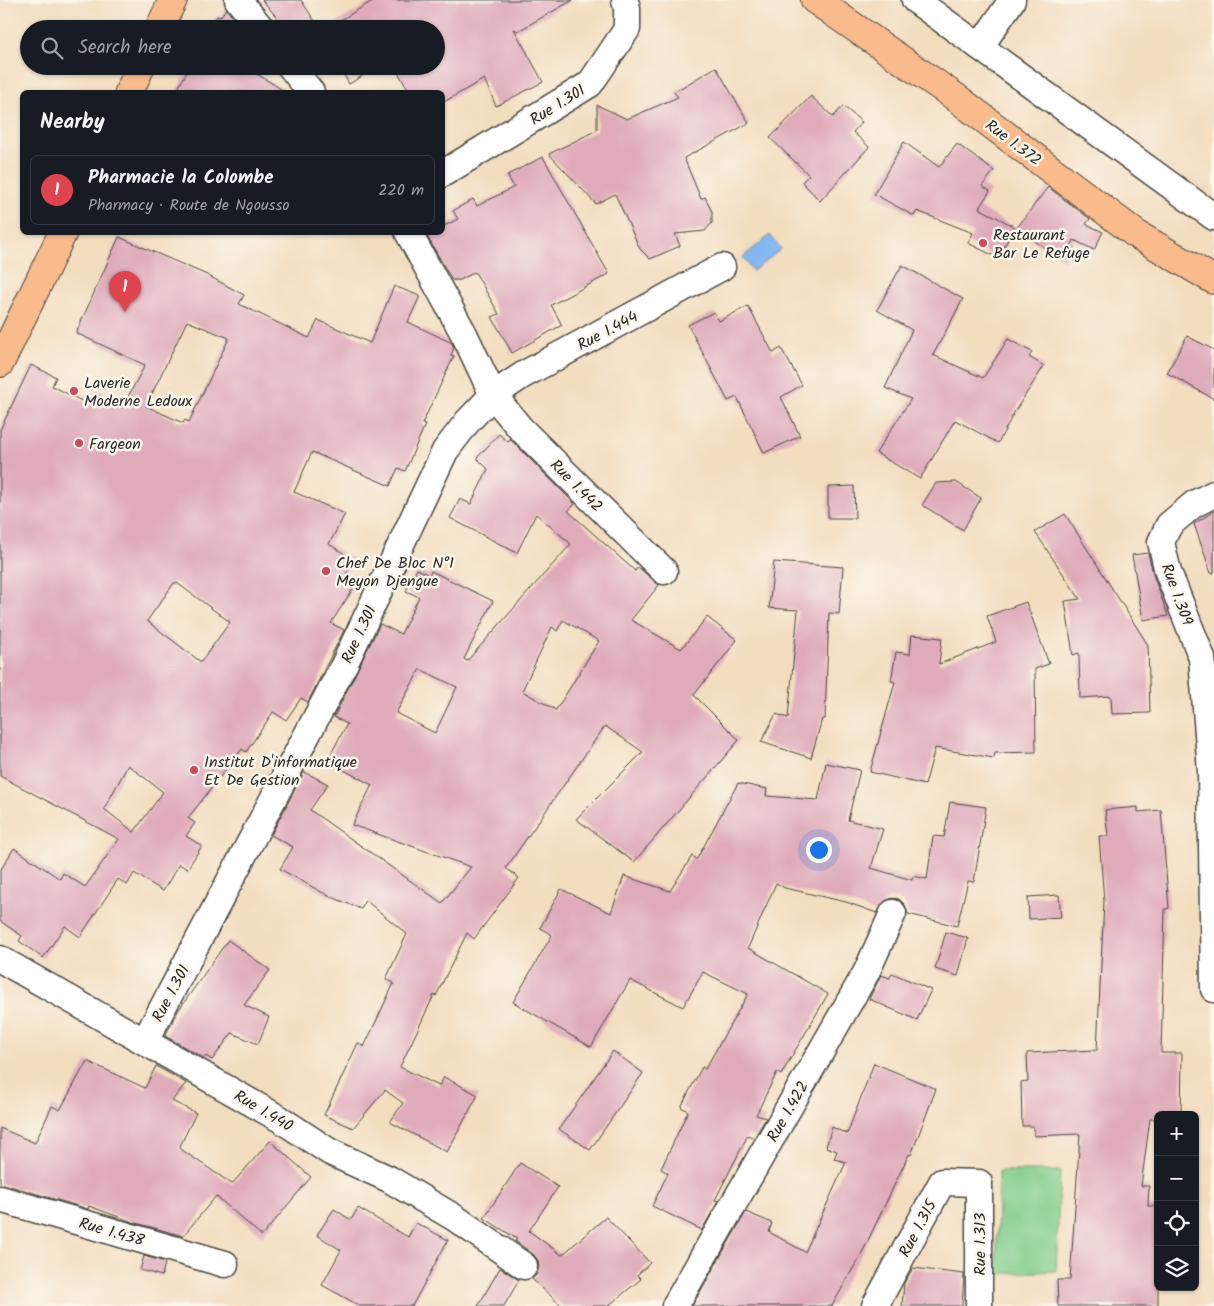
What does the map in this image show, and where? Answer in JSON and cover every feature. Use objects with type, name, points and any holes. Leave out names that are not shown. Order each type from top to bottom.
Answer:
[{"type":"main road","points":[[163,20],[173,0]]},
{"type":"main road","name":"Rue 1.372","points":[[815,0],[954,96],[1136,234],[1214,280]]},
{"type":"main road","points":[[130,90],[137,75]]},
{"type":"main road","points":[[0,363],[62,235]]},
{"type":"street","points":[[238,0],[255,20]]},
{"type":"street","name":"Rue 1.301","points":[[445,172],[590,84],[627,30],[625,0]]},
{"type":"street","points":[[915,0],[1214,217]]},
{"type":"street","points":[[980,47],[1012,0]]},
{"type":"street","points":[[297,75],[309,90]]},
{"type":"street","points":[[410,235],[465,336],[493,395]]},
{"type":"street","name":"Rue 1.444","points":[[493,395],[524,375],[722,267]]},
{"type":"street","name":"Rue 1.301","points":[[144,1041],[344,665],[445,452],[468,422],[493,395]]},
{"type":"street","name":"Rue 1.442","points":[[493,395],[520,428],[664,571]]},
{"type":"street","name":"Rue 1.309","points":[[1214,494],[1194,504],[1169,525],[1161,542],[1168,572],[1202,658],[1210,771],[1214,988]]},
{"type":"street","name":"Rue 1.422","points":[[675,1306],[866,973],[893,913]]},
{"type":"street","name":"Rue 1.440","points":[[0,958],[280,1119],[330,1152],[389,1180],[455,1218],[524,1266]]},
{"type":"street","name":"Rue 1.315","points":[[875,1306],[942,1182],[979,1183]]},
{"type":"street","name":"Rue 1.313","points":[[978,1306],[979,1183]]},
{"type":"street","name":"Rue 1.438","points":[[0,1199],[225,1264]]},
{"type":"green space","points":[[999,1171],[1060,1171],[1056,1271],[996,1274]]},
{"type":"water","points":[[770,235],[781,249],[753,271],[743,257]]},
{"type":"building","points":[[262,0],[301,0],[314,20],[279,20]]},
{"type":"building","points":[[374,0],[573,0],[518,31],[514,29],[543,82],[496,106],[484,79],[445,101],[445,90],[409,90],[400,75],[445,75],[445,20],[341,20]]},
{"type":"building","points":[[226,9],[235,20],[215,20],[217,16],[220,17]]},
{"type":"building","points":[[716,67],[749,123],[684,158],[701,199],[705,197],[712,212],[712,223],[705,231],[675,234],[680,246],[650,259],[640,249],[615,194],[596,204],[549,154],[597,130],[597,105],[627,119],[678,97],[674,92]]},
{"type":"building","points":[[185,75],[259,75],[283,90],[177,90]]},
{"type":"building","points":[[344,75],[364,75],[349,84]]},
{"type":"building","points":[[811,96],[833,117],[843,106],[862,122],[853,132],[869,147],[820,201],[802,182],[809,175],[770,138]]},
{"type":"building","points":[[904,142],[939,167],[957,144],[994,171],[982,186],[990,191],[979,208],[1015,227],[998,258],[968,243],[973,233],[917,211],[914,216],[874,194]]},
{"type":"building","points":[[543,157],[609,274],[551,305],[562,325],[512,353],[492,317],[499,314],[475,272],[460,280],[452,280],[427,236],[445,235],[445,226],[458,219],[453,211],[473,199],[477,206],[514,187],[507,175]]},
{"type":"building","points":[[1048,187],[1090,219],[1086,224],[1103,232],[1094,250],[1074,240],[1064,260],[1016,229]]},
{"type":"building","points":[[119,237],[207,275],[244,295],[239,304],[309,338],[318,320],[370,343],[394,286],[420,296],[408,322],[452,343],[454,348],[451,355],[454,356],[422,424],[425,425],[405,471],[398,468],[390,486],[312,452],[294,492],[345,514],[329,544],[354,560],[346,574],[358,581],[331,623],[344,630],[308,702],[301,698],[286,720],[273,712],[246,752],[242,749],[188,818],[195,823],[186,836],[202,846],[187,869],[179,864],[163,891],[134,873],[127,885],[118,879],[80,937],[65,926],[43,958],[19,941],[22,936],[0,921],[0,871],[14,848],[60,879],[63,873],[85,887],[119,839],[0,776],[0,430],[31,365],[56,377],[52,386],[88,404],[95,393],[122,408],[145,365],[76,333]],"holes":[[[187,321],[229,338],[189,422],[185,420],[183,423],[146,406]],[[174,583],[177,583],[230,622],[201,662],[147,621]],[[128,765],[163,792],[134,832],[104,809]]]},
{"type":"building","points":[[902,265],[963,299],[933,355],[983,378],[1008,339],[1032,352],[1029,357],[1044,366],[1015,411],[998,443],[955,420],[920,479],[876,453],[911,399],[885,388],[912,330],[877,310]]},
{"type":"building","points":[[748,306],[773,353],[781,348],[802,385],[781,397],[800,436],[764,453],[737,397],[728,401],[688,325],[714,312],[719,321]]},
{"type":"building","points":[[1187,336],[1214,350],[1214,399],[1167,373]]},
{"type":"building","points":[[499,434],[508,442],[511,440],[575,504],[568,511],[635,571],[638,567],[659,585],[631,620],[681,649],[707,617],[737,640],[694,695],[739,740],[634,862],[576,819],[643,752],[605,726],[506,868],[519,878],[474,939],[467,933],[436,996],[434,995],[400,1067],[439,1086],[444,1077],[478,1095],[447,1152],[390,1122],[403,1103],[385,1090],[353,1128],[324,1115],[358,1043],[364,1047],[394,983],[386,979],[407,934],[365,900],[361,909],[327,895],[280,869],[293,847],[271,835],[304,772],[328,784],[310,810],[442,903],[471,867],[352,825],[372,785],[327,761],[347,724],[334,717],[380,624],[401,634],[419,597],[406,591],[417,569],[429,575],[431,571],[493,601],[464,659],[467,661],[571,544],[536,514],[517,553],[450,518],[460,499],[471,504],[488,469],[477,458]],"holes":[[[563,620],[599,641],[556,710],[522,691],[552,627],[557,631]],[[420,669],[457,687],[435,733],[396,713]]]},
{"type":"building","points":[[956,482],[981,498],[963,530],[922,505],[936,483]]},
{"type":"building","points":[[854,486],[855,518],[828,518],[828,487]]},
{"type":"building","points":[[1214,511],[1214,573],[1211,573],[1194,524]]},
{"type":"building","points":[[1065,514],[1148,645],[1150,713],[1112,714],[1111,696],[1080,698],[1079,653],[1073,655],[1065,601],[1080,599],[1035,532]]},
{"type":"building","points":[[1148,553],[1154,577],[1168,616],[1143,620],[1132,555]]},
{"type":"building","points":[[774,562],[843,567],[839,614],[829,613],[825,719],[822,719],[811,758],[761,742],[776,714],[788,718],[798,610],[769,608]]},
{"type":"building","points":[[1026,602],[1049,664],[1035,669],[1036,752],[995,753],[994,758],[935,748],[925,785],[870,772],[895,682],[891,681],[896,652],[910,654],[912,635],[942,638],[939,664],[996,642],[987,616]]},
{"type":"building","points":[[826,763],[860,770],[848,820],[883,829],[871,868],[912,880],[913,876],[927,879],[933,836],[944,837],[950,802],[986,807],[974,882],[968,881],[957,926],[908,914],[905,905],[899,899],[892,898],[885,901],[877,913],[846,902],[785,888],[776,883],[748,948],[828,994],[781,1075],[777,1072],[756,1115],[766,1118],[754,1138],[748,1135],[715,1200],[718,1201],[702,1230],[652,1206],[668,1173],[661,1169],[688,1111],[681,1107],[702,1067],[705,1069],[748,994],[703,972],[683,1007],[630,980],[591,1047],[513,1002],[552,935],[540,928],[561,889],[611,913],[624,876],[670,891],[692,856],[697,859],[738,783],[767,789],[766,796],[818,800]]},
{"type":"building","points":[[1138,807],[1138,812],[1161,810],[1169,908],[1165,909],[1161,1053],[1182,1053],[1181,1111],[1154,1111],[1154,1119],[1150,1119],[1141,1186],[1149,1186],[1148,1206],[1154,1206],[1154,1291],[1158,1291],[1158,1306],[1058,1306],[1057,1280],[1070,1280],[1080,1134],[1034,1136],[1033,1126],[1022,1126],[1021,1082],[1028,1081],[1027,1053],[1097,1050],[1104,901],[1099,836],[1108,836],[1105,810]]},
{"type":"building","points":[[1059,895],[1061,917],[1029,919],[1028,897]]},
{"type":"building","points":[[946,932],[968,938],[958,976],[935,969]]},
{"type":"building","points":[[228,940],[270,970],[244,1005],[269,1017],[258,1044],[232,1033],[212,1060],[206,1056],[204,1058],[165,1036],[178,1011]]},
{"type":"building","points":[[892,973],[931,990],[917,1020],[869,999],[881,975],[890,978]]},
{"type":"building","points":[[613,1051],[643,1073],[590,1150],[559,1129]]},
{"type":"building","points":[[87,1061],[145,1088],[156,1066],[186,1083],[172,1101],[196,1113],[179,1148],[232,1184],[270,1141],[311,1177],[262,1236],[216,1196],[183,1236],[133,1222],[89,1206],[88,1209],[0,1183],[0,1128],[35,1143],[52,1106],[60,1110]]},
{"type":"building","points":[[874,1063],[936,1089],[911,1155],[909,1154],[864,1249],[832,1306],[692,1306],[746,1212],[772,1223],[769,1232],[805,1252],[846,1162],[834,1159],[837,1151],[826,1147],[832,1127],[847,1134]]},
{"type":"building","points":[[520,1163],[558,1187],[529,1231],[562,1255],[606,1217],[650,1263],[637,1275],[641,1279],[608,1306],[562,1306],[532,1279],[537,1274],[539,1267],[538,1260],[533,1254],[515,1241],[517,1239],[484,1218]]},
{"type":"building","points":[[358,1208],[408,1237],[416,1223],[448,1240],[412,1306],[360,1306],[322,1285],[341,1250],[317,1235],[334,1209],[351,1220]]},
{"type":"building","points":[[144,1256],[165,1262],[162,1276],[140,1270]]},
{"type":"building","points":[[500,1268],[519,1280],[504,1306],[478,1306]]},
{"type":"building","points":[[913,1268],[964,1274],[962,1306],[902,1306],[904,1283]]},
{"type":"place","name":"Restaurant Bar Le Refuge","points":[[983,243]]},
{"type":"place","name":"Pharmacie la Colombe","points":[[125,312]]},
{"type":"place","name":"Laverie Moderne Ledoux","points":[[74,391]]},
{"type":"place","name":"Fargeon","points":[[79,443]]},
{"type":"place","name":"Chef De Bloc N°1 Meyon Djengue","points":[[326,571]]},
{"type":"place","name":"Institut D'informatique Et De Gestion","points":[[194,770]]}]
